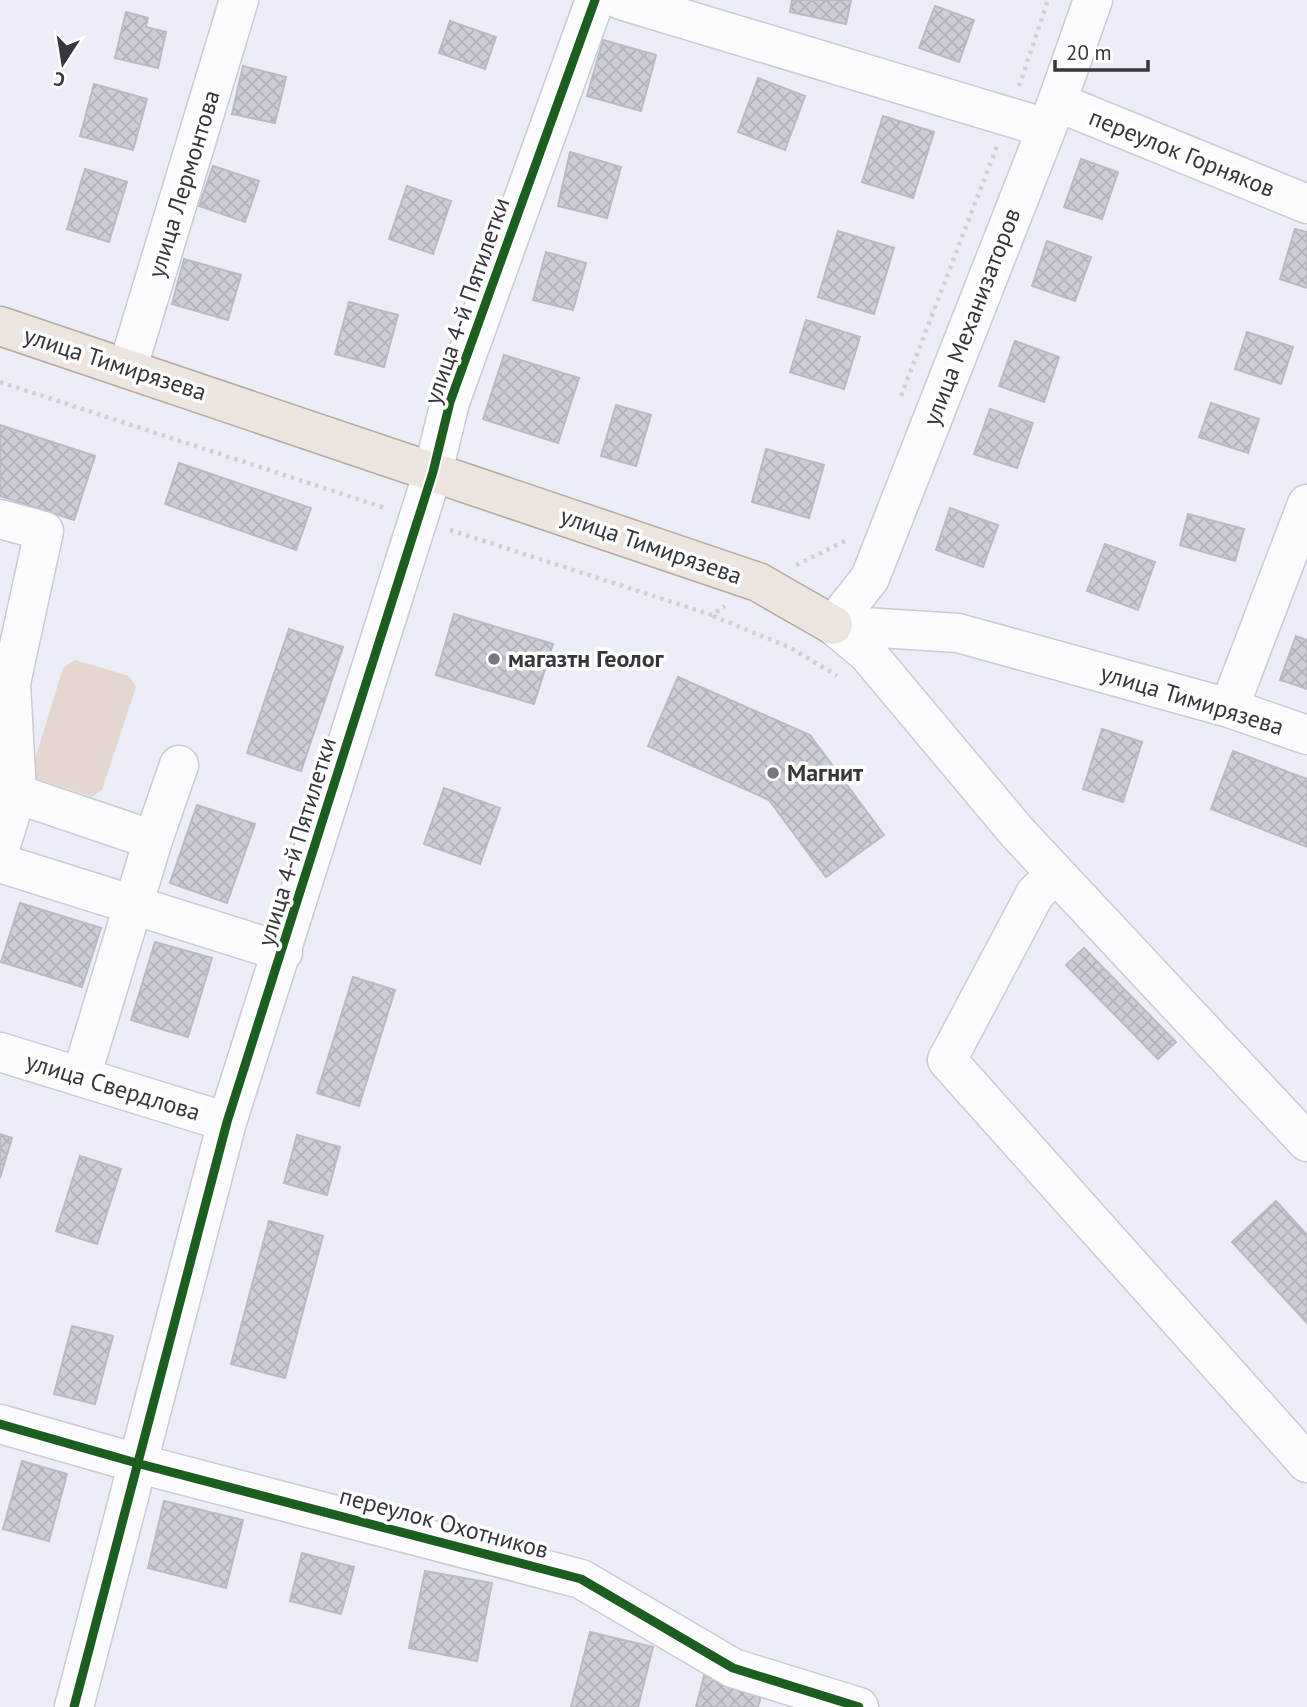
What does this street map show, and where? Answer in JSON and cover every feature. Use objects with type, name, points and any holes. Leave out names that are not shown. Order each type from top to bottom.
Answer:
[{"type":"main road","name":"улица Тимирязева","points":[[0,326],[128,367],[758,582],[833,625]]},
{"type":"street","name":"улица Лермонтова","points":[[128,367],[239,0]]},
{"type":"street","name":"улица 4-й Пятилетки","points":[[74,1707],[140,1464],[227,1122],[433,472],[450,402],[595,0]]},
{"type":"street","name":"переулок Горняков","points":[[621,0],[1009,117],[1052,115],[1307,204]]},
{"type":"street","name":"улица Механизаторов","points":[[833,625],[870,578],[1052,115],[1093,0]]},
{"type":"street","points":[[1229,708],[1307,504]]},
{"type":"street","points":[[0,519],[44,531],[11,683],[17,794],[0,848]]},
{"type":"street","name":"улица Тимирязева","points":[[833,625],[958,633],[1229,708],[1307,735]]},
{"type":"street","points":[[833,625],[867,653],[1055,874],[1307,1142]]},
{"type":"street","points":[[82,1077],[153,840],[179,765]]},
{"type":"street","points":[[17,794],[153,840]]},
{"type":"street","points":[[0,863],[283,952]]},
{"type":"street","points":[[1055,874],[1035,894],[947,1060],[1307,1463]]},
{"type":"street","name":"улица Свердлова","points":[[0,1052],[227,1122]]},
{"type":"street","name":"переулок Охотников","points":[[0,1424],[140,1464],[581,1579],[733,1668],[859,1707]]},
{"type":"path","points":[[899,401],[1009,117],[1048,0]]},
{"type":"path","points":[[0,382],[712,615],[791,648],[847,683]]},
{"type":"path","points":[[712,615],[758,582],[844,543],[849,530]]},
{"type":"shaded area","points":[[75,660],[129,676],[136,687],[102,790],[92,797],[37,779],[32,769],[63,668]]},
{"type":"building","points":[[792,0],[851,0],[846,24],[790,12]]},
{"type":"building","points":[[935,6],[974,20],[959,62],[919,48]]},
{"type":"building","points":[[126,12],[148,18],[146,27],[166,32],[158,68],[115,58]]},
{"type":"building","points":[[450,21],[496,37],[485,69],[439,53]]},
{"type":"building","points":[[603,40],[656,55],[641,111],[587,96]]},
{"type":"building","points":[[243,66],[286,77],[275,123],[232,114]]},
{"type":"building","points":[[758,78],[805,96],[785,150],[738,132]]},
{"type":"building","points":[[94,84],[147,99],[133,150],[80,136]]},
{"type":"building","points":[[883,116],[934,132],[913,198],[862,182]]},
{"type":"building","points":[[570,152],[621,167],[607,218],[558,206]]},
{"type":"building","points":[[1081,159],[1118,172],[1102,219],[1064,207]]},
{"type":"building","points":[[213,166],[259,181],[245,222],[199,206]]},
{"type":"building","points":[[85,169],[127,182],[109,242],[67,229]]},
{"type":"building","points":[[407,186],[451,201],[433,254],[389,239]]},
{"type":"building","points":[[1295,229],[1307,232],[1307,288],[1280,279]]},
{"type":"building","points":[[838,231],[894,248],[874,314],[818,297]]},
{"type":"building","points":[[1047,241],[1091,257],[1075,301],[1032,286]]},
{"type":"building","points":[[546,252],[586,263],[573,310],[533,300]]},
{"type":"building","points":[[184,259],[241,275],[228,320],[172,304]]},
{"type":"building","points":[[349,302],[398,315],[384,367],[335,354]]},
{"type":"building","points":[[806,320],[860,337],[844,389],[790,372]]},
{"type":"building","points":[[1247,332],[1293,347],[1281,384],[1235,369]]},
{"type":"building","points":[[1015,341],[1059,357],[1044,402],[999,386]]},
{"type":"building","points":[[504,355],[579,378],[558,443],[483,419]]},
{"type":"building","points":[[1211,403],[1259,419],[1248,453],[1199,437]]},
{"type":"building","points":[[616,405],[651,415],[636,466],[601,456]]},
{"type":"building","points":[[990,409],[1033,423],[1017,468],[974,454]]},
{"type":"building","points":[[0,425],[95,456],[74,520],[0,496]]},
{"type":"building","points":[[766,449],[824,465],[809,518],[752,502]]},
{"type":"building","points":[[179,463],[311,508],[296,550],[165,504]]},
{"type":"building","points":[[950,508],[998,525],[983,567],[936,550]]},
{"type":"building","points":[[1188,514],[1244,529],[1235,561],[1180,545]]},
{"type":"building","points":[[1105,544],[1155,562],[1138,610],[1087,591]]},
{"type":"building","name":"магазтн Геолог","points":[[454,614],[553,644],[534,704],[436,675]]},
{"type":"building","points":[[289,629],[343,647],[301,771],[247,753]]},
{"type":"building","points":[[1296,636],[1307,640],[1307,689],[1280,680]]},
{"type":"building","name":"Магнит","points":[[678,677],[810,735],[884,835],[826,877],[769,800],[648,746]]},
{"type":"building","points":[[1102,729],[1142,742],[1123,802],[1083,789]]},
{"type":"building","points":[[1233,751],[1307,779],[1307,847],[1211,809]]},
{"type":"building","points":[[444,788],[500,808],[480,864],[424,844]]},
{"type":"building","points":[[197,805],[255,824],[227,903],[170,883]]},
{"type":"building","points":[[20,903],[101,928],[82,987],[1,962]]},
{"type":"building","points":[[155,942],[212,958],[188,1037],[131,1020]]},
{"type":"building","points":[[1084,948],[1176,1042],[1158,1059],[1066,965]]},
{"type":"building","points":[[353,977],[395,990],[359,1106],[317,1093]]},
{"type":"building","points":[[0,1134],[12,1138],[0,1178]]},
{"type":"building","points":[[297,1135],[340,1147],[327,1195],[284,1183]]},
{"type":"building","points":[[80,1156],[121,1169],[97,1244],[56,1231]]},
{"type":"building","points":[[1276,1201],[1307,1235],[1307,1323],[1232,1242]]},
{"type":"building","points":[[269,1221],[323,1236],[285,1378],[231,1364]]},
{"type":"building","points":[[72,1326],[113,1336],[95,1404],[54,1394]]},
{"type":"building","points":[[22,1461],[67,1474],[49,1541],[3,1529]]},
{"type":"building","points":[[164,1501],[243,1520],[226,1588],[148,1568]]},
{"type":"building","points":[[302,1553],[354,1567],[341,1614],[290,1601]]},
{"type":"building","points":[[425,1571],[492,1583],[477,1661],[409,1648]]},
{"type":"building","points":[[590,1632],[653,1647],[638,1707],[571,1707]]},
{"type":"building","points":[[704,1676],[762,1692],[758,1707],[696,1707]]},
{"type":"cycle path","points":[[74,1707],[227,1122],[433,472],[450,402],[595,0]]},
{"type":"cycle path","points":[[0,1424],[140,1464],[581,1579],[733,1668],[859,1707]]},
{"type":"place","name":"магазтн Геолог","points":[[494,659]]},
{"type":"place","name":"Магнит","points":[[773,773]]}]
